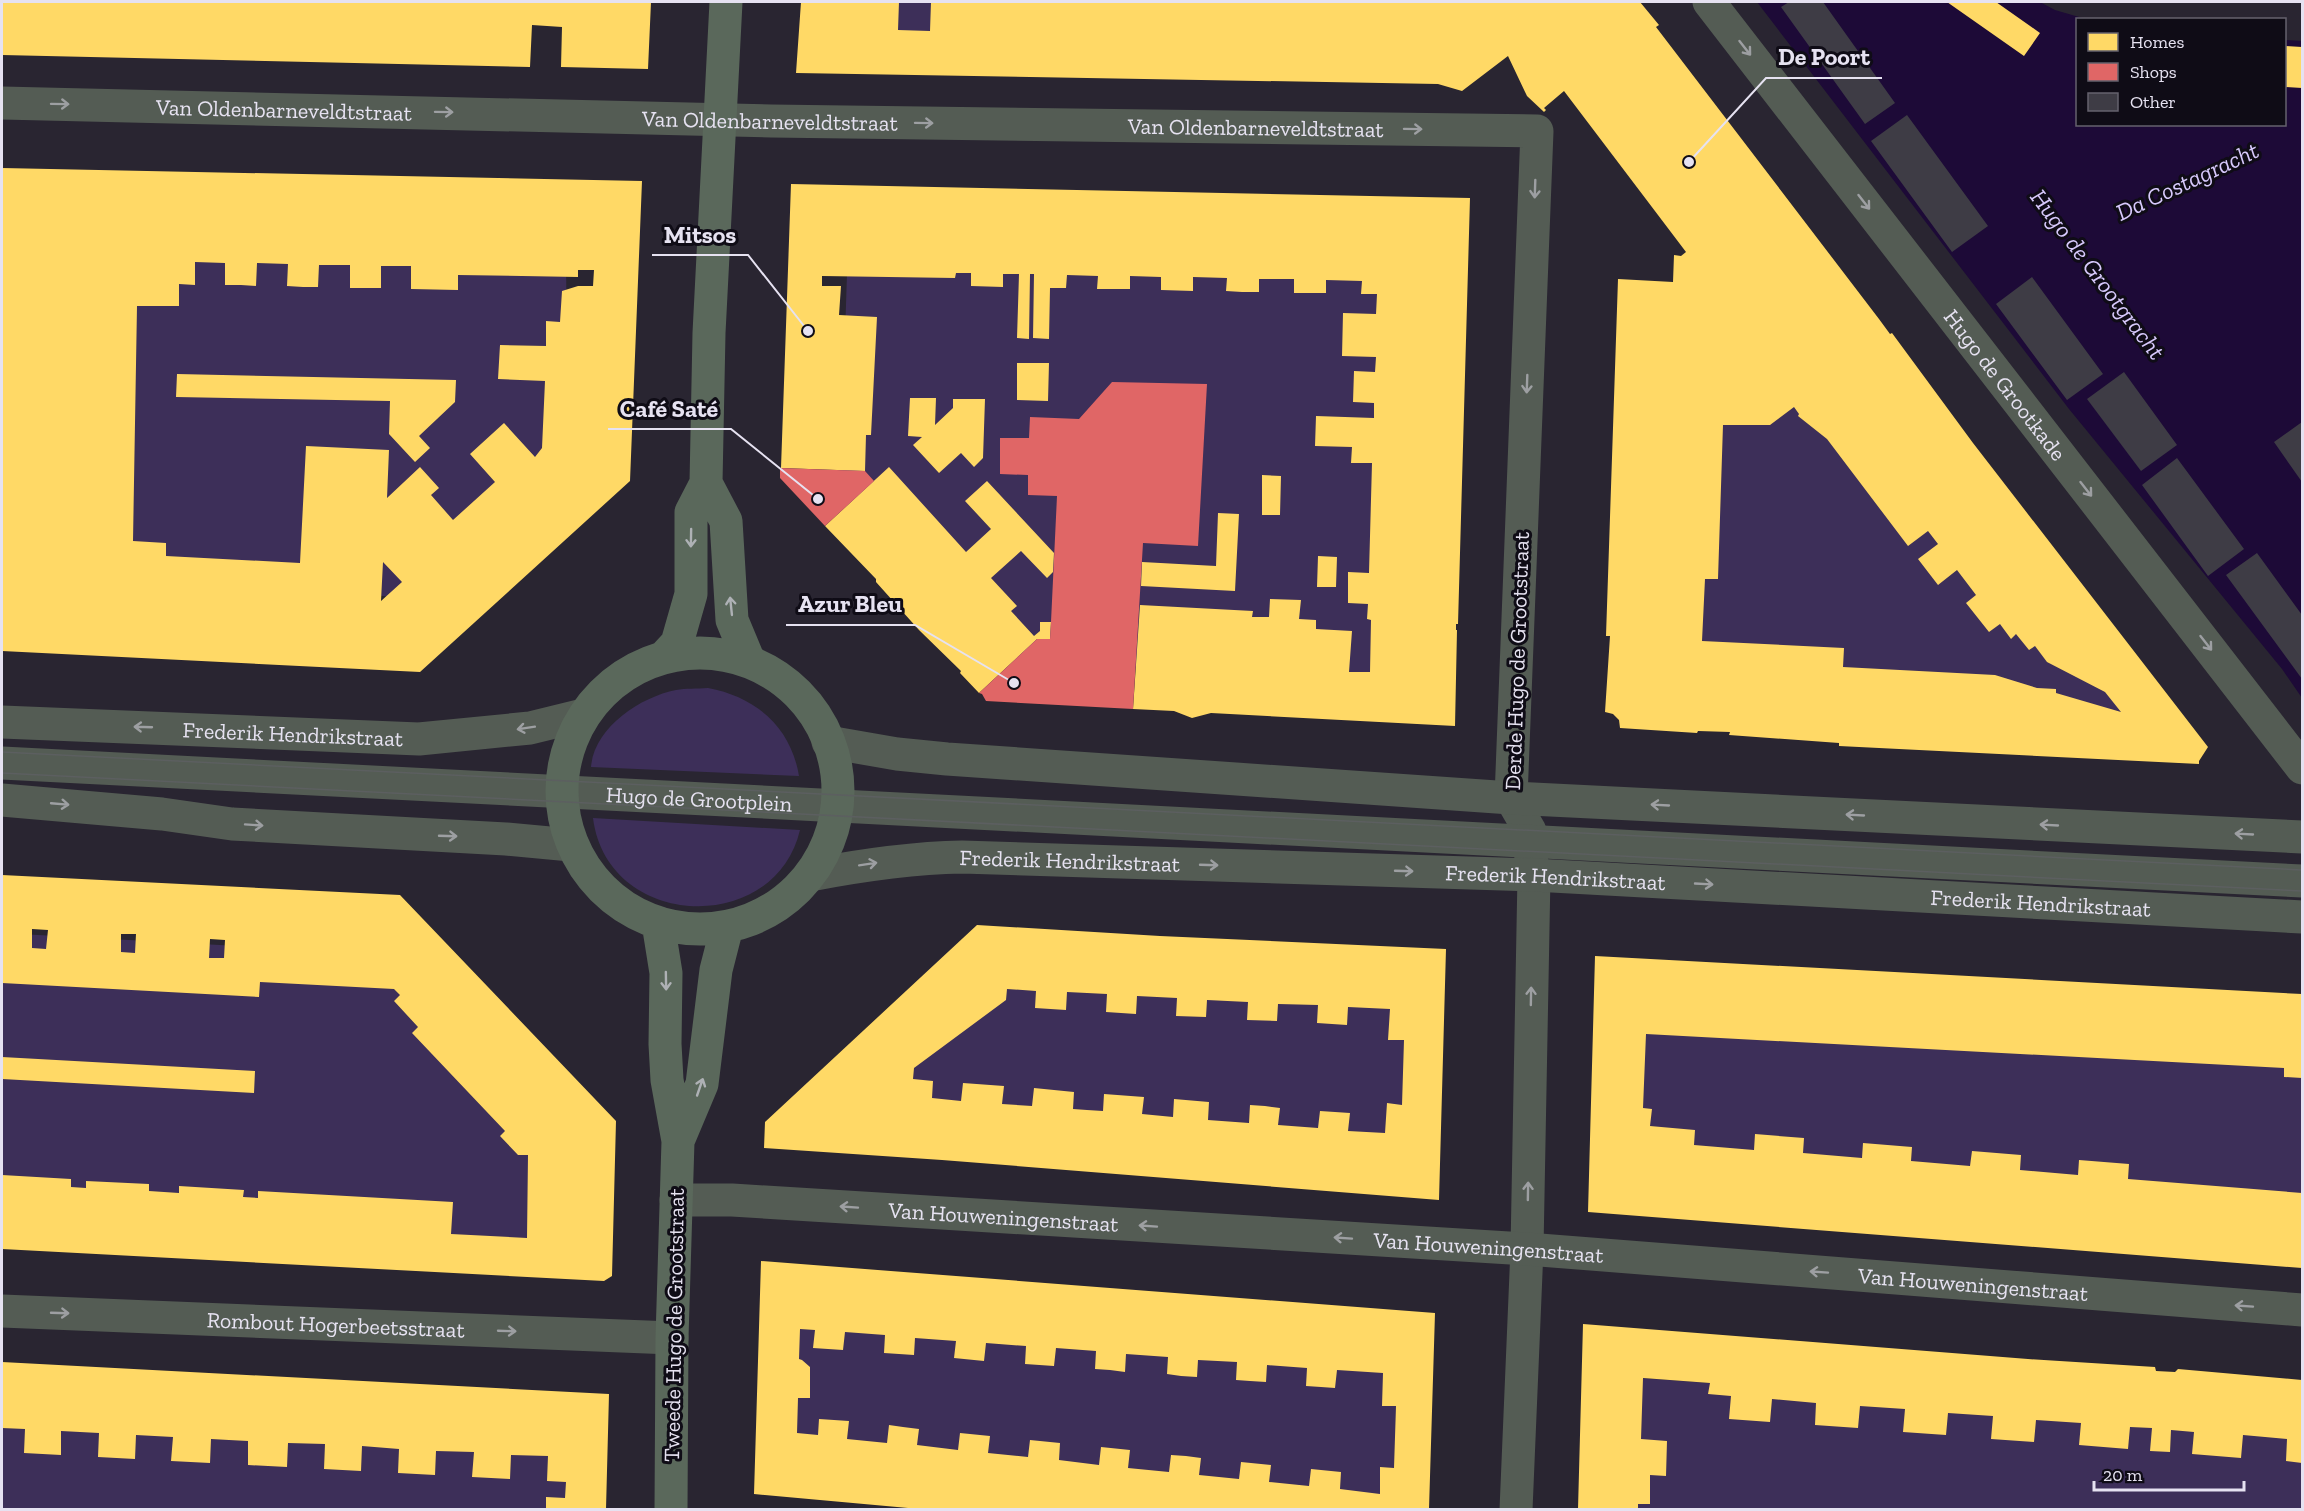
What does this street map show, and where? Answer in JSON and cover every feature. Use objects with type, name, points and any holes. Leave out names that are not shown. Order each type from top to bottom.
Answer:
[{"type":"main road","points":[[664,657],[676,643],[691,594],[691,512],[706,483],[709,333],[726,2]]},
{"type":"main road","points":[[706,483],[726,521],[732,620],[749,661]]},
{"type":"main road","points":[[706,652],[749,661],[773,673],[795,690],[813,710],[835,760],[838,805],[831,835],[810,875],[791,895],[769,911],[727,927],[684,929],[658,923],[617,902],[590,875],[571,845],[560,792],[570,742],[583,715],[605,689],[632,669],[664,657],[706,652]]},
{"type":"main road","name":"Tweede Hugo de Grootstraat","points":[[658,923],[666,973],[667,1080],[678,1141],[672,1338],[671,1509]]},
{"type":"main road","name":"Tweede Hugo de Grootstraat","points":[[678,1141],[702,1084],[716,970],[727,927]]},
{"type":"street","name":"Hugo de Grootkade","points":[[1709,2],[2302,768]]},
{"type":"street","name":"Van Oldenbarneveldtstraat","points":[[2,103],[719,119],[1537,131]]},
{"type":"street","name":"Derde Hugo de Grootstraat","points":[[1516,1509],[1527,1249],[1534,875],[1530,831],[1511,798],[1537,131]]},
{"type":"street","name":"Frederik Hendrikstraat","points":[[2,722],[419,739],[530,728],[583,715]]},
{"type":"street","points":[[828,742],[897,754],[947,759],[1511,798],[2302,837]]},
{"type":"street","name":"Frederik Hendrikstraat","points":[[2,763],[560,792]]},
{"type":"street","name":"Hugo de Grootplein","points":[[560,792],[838,805]]},
{"type":"street","points":[[2,801],[162,814],[232,824],[497,838],[571,845]]},
{"type":"street","name":"Frederik Hendrikstraat","points":[[838,805],[2302,881]]},
{"type":"street","name":"Frederik Hendrikstraat","points":[[810,875],[889,861],[962,857],[1534,875],[2302,917]]},
{"type":"street","name":"Van Houweningenstraat","points":[[676,1200],[732,1200],[1527,1249],[2302,1310]]},
{"type":"street","name":"Rombout Hogerbeetsstraat","points":[[2,1311],[672,1338]]},
{"type":"shaded area","points":[[887,2],[944,2],[943,49],[887,45]]},
{"type":"shaded area","points":[[848,243],[1411,261],[1393,678],[1014,661],[840,489]]},
{"type":"shaded area","points":[[122,247],[566,257],[568,463],[409,598],[113,575]]},
{"type":"shaded area","points":[[1675,373],[1840,394],[2150,725],[1668,671]]},
{"type":"shaded area","points":[[708,688],[741,699],[768,717],[788,743],[799,776],[591,767],[600,740],[621,716],[634,707],[676,690]]},
{"type":"shaded area","points":[[593,818],[800,830],[785,865],[759,889],[727,903],[692,906],[658,899],[628,882],[605,855]]},
{"type":"shaded area","points":[[2,933],[365,953],[561,1141],[551,1262],[2,1215]]},
{"type":"shaded area","points":[[988,971],[1425,997],[1415,1151],[814,1112]]},
{"type":"shaded area","points":[[1641,1012],[2302,1051],[2302,1210],[1641,1146]]},
{"type":"shaded area","points":[[778,1324],[1409,1371],[1396,1509],[1308,1509],[771,1440]]},
{"type":"shaded area","points":[[1628,1377],[2302,1427],[2302,1509],[1626,1510]]},
{"type":"shaded area","points":[[2,1424],[582,1454],[573,1509],[2,1509]]},
{"type":"water","points":[[1757,2],[2040,2],[2055,10],[2083,18],[2076,18],[2076,126],[2286,126],[2286,40],[2302,41],[2302,698],[2282,669],[2069,409]]},
{"type":"building: Homes","points":[[2,2],[651,2],[648,69],[561,67],[562,27],[532,25],[530,67],[2,55]]},
{"type":"building: Homes","points":[[801,2],[899,2],[898,30],[930,31],[931,2],[1640,2],[1659,25],[1656,27],[1890,334],[1892,333],[1973,443],[2208,747],[2199,764],[1839,746],[1839,743],[1729,735],[1730,732],[1698,731],[1697,733],[1620,728],[1619,720],[1613,714],[1605,712],[1610,636],[1606,636],[1618,279],[1673,282],[1674,255],[1681,256],[1686,252],[1564,91],[1544,108],[1546,110],[1544,112],[1527,96],[1508,56],[1462,91],[1438,84],[796,73]],"holes":[[[1794,407],[1798,416],[1827,439],[1908,546],[1928,531],[1938,544],[1918,559],[1938,585],[1957,570],[1976,595],[1966,603],[1989,632],[2000,624],[2011,639],[2016,634],[2029,650],[2035,646],[2047,662],[2105,692],[2121,712],[2056,693],[2056,689],[2037,688],[1995,675],[1843,667],[1844,648],[1702,641],[1705,579],[1718,579],[1723,425],[1770,425]]]},
{"type":"building: Homes","points":[[1947,2],[1996,2],[2040,33],[2024,56]]},
{"type":"building: Homes","points":[[2286,46],[2302,47],[2302,88],[2286,87]]},
{"type":"building: Homes","points":[[2,168],[642,181],[630,481],[420,672],[2,651]],"holes":[[[195,262],[225,263],[225,285],[256,286],[257,263],[288,264],[287,286],[303,287],[318,287],[319,265],[350,265],[350,288],[381,288],[381,266],[411,266],[411,289],[458,290],[458,275],[578,277],[578,270],[594,270],[593,286],[578,286],[562,291],[560,322],[546,321],[546,346],[500,345],[498,379],[545,381],[542,448],[535,457],[504,423],[470,454],[495,482],[453,520],[431,495],[439,488],[420,467],[387,498],[389,450],[306,446],[300,563],[166,556],[166,543],[133,541],[137,306],[179,306],[179,284],[195,285]],[[383,562],[402,582],[381,601]]]},
{"type":"building: Homes","points":[[791,184],[1470,198],[1458,624],[1456,624],[1455,726],[1211,713],[1192,718],[1174,711],[1133,709],[1140,605],[1253,611],[1252,617],[1269,617],[1270,599],[1301,600],[1299,619],[1316,620],[1316,629],[1352,631],[1349,672],[1370,672],[1371,620],[1367,619],[1368,604],[1348,603],[1348,572],[1369,573],[1372,463],[1351,463],[1352,447],[1315,446],[1316,416],[1374,418],[1374,403],[1353,402],[1354,371],[1375,372],[1376,357],[1342,356],[1343,313],[1376,314],[1377,294],[1361,294],[1362,281],[1326,280],[1326,293],[1294,293],[1294,279],[1259,279],[1259,292],[1242,292],[1226,291],[1227,278],[1193,277],[1193,291],[1161,290],[1161,277],[1130,276],[1130,289],[1097,289],[1098,276],[1067,275],[1066,288],[1050,288],[1049,339],[1033,338],[1034,274],[1030,274],[1029,339],[1017,338],[1019,274],[1003,274],[1003,287],[971,286],[971,273],[956,273],[955,278],[822,276],[822,286],[841,286],[839,315],[877,317],[871,435],[866,435],[865,471],[781,468]]},
{"type":"building: Homes","points":[[1017,363],[1049,363],[1048,401],[1017,400]]},
{"type":"building: Homes","points":[[177,374],[456,380],[455,402],[419,436],[430,448],[415,462],[389,434],[390,401],[176,397]]},
{"type":"building: Homes","points":[[910,398],[936,398],[935,425],[953,408],[953,399],[985,399],[983,458],[974,467],[961,453],[939,473],[913,445],[922,437],[908,436]]},
{"type":"building: Homes","points":[[889,467],[966,552],[991,529],[965,501],[987,481],[1054,553],[1053,572],[1047,578],[1021,551],[991,578],[1017,606],[1011,611],[1034,636],[1040,631],[1040,622],[1051,622],[1050,639],[1037,639],[979,693],[825,526]]},
{"type":"building: Homes","points":[[1262,475],[1281,476],[1280,515],[1262,515]]},
{"type":"building: Homes","points":[[1218,513],[1239,514],[1235,591],[1141,586],[1142,562],[1216,566]]},
{"type":"building: Homes","points":[[1318,556],[1337,557],[1336,587],[1317,587]]},
{"type":"building: Homes","points":[[2,875],[400,895],[616,1121],[612,1276],[604,1281],[2,1249],[2,1175],[71,1179],[71,1187],[86,1188],[86,1181],[149,1184],[149,1191],[179,1193],[179,1186],[244,1190],[243,1197],[258,1198],[258,1191],[453,1202],[451,1234],[527,1238],[528,1155],[518,1155],[500,1136],[505,1131],[412,1033],[418,1027],[394,1001],[400,995],[394,989],[260,982],[259,997],[2,983]],"holes":[[[32,929],[48,930],[46,949],[32,948]],[[121,934],[136,934],[135,953],[121,952]],[[210,939],[225,940],[224,958],[209,958]]]},
{"type":"building: Homes","points":[[977,925],[1446,949],[1439,1200],[764,1148],[765,1122]],"holes":[[[1007,989],[1036,991],[1035,1008],[1066,1010],[1067,992],[1107,994],[1106,1012],[1136,1014],[1137,996],[1177,998],[1176,1016],[1206,1017],[1207,1000],[1248,1002],[1247,1020],[1277,1021],[1278,1004],[1318,1005],[1317,1023],[1347,1025],[1348,1007],[1390,1009],[1388,1040],[1404,1040],[1402,1105],[1387,1103],[1385,1133],[1348,1131],[1350,1113],[1320,1111],[1318,1128],[1278,1125],[1280,1108],[1265,1106],[1250,1105],[1249,1123],[1208,1120],[1209,1102],[1174,1099],[1173,1117],[1142,1114],[1144,1097],[1104,1094],[1103,1111],[1073,1109],[1074,1092],[1034,1088],[1032,1106],[1002,1104],[1004,1086],[963,1083],[961,1101],[932,1098],[933,1081],[913,1079],[914,1068],[1006,1000]]]},
{"type":"building: Homes","points":[[1595,956],[2302,994],[2302,1078],[2284,1077],[2284,1068],[1646,1034],[1643,1108],[1652,1109],[1650,1126],[1695,1130],[1694,1145],[1754,1150],[1755,1134],[1804,1138],[1803,1153],[1862,1158],[1863,1143],[1912,1147],[1911,1161],[1970,1166],[1972,1151],[2021,1155],[2020,1170],[2078,1175],[2079,1160],[2129,1164],[2128,1179],[2302,1193],[2302,1268],[1588,1212]]},
{"type":"building: Homes","points":[[2,1057],[255,1071],[254,1093],[2,1079]]},
{"type":"building: Homes","points":[[761,1261],[1435,1313],[1429,1509],[919,1509],[754,1494]],"holes":[[[800,1329],[815,1330],[813,1348],[843,1350],[845,1332],[885,1335],[884,1353],[914,1355],[915,1338],[956,1341],[954,1358],[984,1361],[986,1343],[1026,1346],[1025,1364],[1054,1366],[1056,1348],[1096,1351],[1095,1369],[1125,1372],[1126,1354],[1168,1357],[1167,1374],[1181,1376],[1197,1377],[1198,1360],[1237,1362],[1236,1380],[1266,1382],[1267,1365],[1307,1368],[1306,1386],[1335,1388],[1337,1370],[1383,1373],[1382,1406],[1396,1406],[1394,1468],[1380,1467],[1380,1494],[1340,1489],[1341,1472],[1311,1469],[1309,1486],[1269,1482],[1271,1465],[1241,1462],[1239,1479],[1199,1475],[1201,1458],[1186,1456],[1171,1455],[1169,1472],[1128,1468],[1130,1450],[1101,1447],[1099,1465],[1059,1460],[1060,1443],[1030,1440],[1028,1457],[988,1453],[990,1436],[960,1433],[958,1450],[917,1445],[919,1429],[889,1425],[887,1443],[847,1439],[849,1421],[819,1419],[818,1435],[797,1433],[798,1398],[810,1398],[810,1367],[799,1359]]]},
{"type":"building: Homes","points":[[1583,1324],[2155,1367],[2156,1371],[2175,1372],[2178,1369],[2302,1380],[2302,1463],[2286,1461],[2287,1439],[2243,1435],[2241,1458],[2192,1454],[2194,1432],[2171,1430],[2170,1452],[2150,1451],[2152,1428],[2130,1427],[2128,1449],[2079,1445],[2081,1423],[2036,1420],[2034,1442],[1991,1439],[1993,1416],[1948,1413],[1946,1435],[1903,1432],[1905,1409],[1860,1406],[1858,1428],[1815,1425],[1816,1403],[1772,1399],[1770,1422],[1729,1419],[1731,1396],[1708,1394],[1710,1383],[1643,1378],[1641,1439],[1667,1441],[1666,1476],[1650,1475],[1650,1504],[1638,1504],[1638,1509],[1578,1509]]},
{"type":"building: Homes","points":[[2,1362],[609,1394],[606,1509],[546,1509],[546,1497],[565,1498],[566,1482],[547,1481],[548,1456],[511,1455],[510,1479],[472,1477],[474,1452],[436,1451],[435,1475],[398,1473],[399,1449],[362,1446],[361,1471],[324,1469],[325,1444],[288,1443],[287,1467],[248,1465],[248,1441],[211,1439],[210,1463],[171,1461],[173,1437],[136,1435],[135,1459],[98,1457],[99,1433],[61,1431],[61,1455],[24,1453],[25,1429],[2,1428]]},
{"type":"building: Shops","points":[[1112,382],[1207,384],[1198,546],[1143,543],[1133,709],[986,701],[979,693],[1037,639],[1050,639],[1051,622],[1057,496],[1028,495],[1028,475],[1000,474],[1000,438],[1029,438],[1030,417],[1079,419]]},
{"type":"building: Shops","points":[[780,468],[865,471],[874,481],[825,526],[780,478]]},
{"type":"building: Other","points":[[1789,2],[1823,2],[1895,103],[1865,124],[1781,7]]},
{"type":"building: Other","points":[[1907,115],[1988,226],[1952,252],[1871,141]]},
{"type":"building: Other","points":[[2032,277],[2103,374],[2067,400],[1996,304]]},
{"type":"building: Other","points":[[2124,372],[2177,445],[2141,471],[2087,399]]},
{"type":"building: Other","points":[[2302,422],[2302,482],[2274,442]]},
{"type":"building: Other","points":[[2177,458],[2244,549],[2208,576],[2142,485]]},
{"type":"building: Other","points":[[2257,553],[2302,615],[2302,679],[2226,575]]},
{"type":"tram line","points":[[2,752],[2302,870]]},
{"type":"tram line","points":[[2,773],[2302,891]]},
{"type":"place","name":"De Poort","points":[[1689,162]]},
{"type":"place","name":"Mitsos","points":[[808,331]]},
{"type":"place","name":"Café Saté","points":[[818,499]]},
{"type":"place","name":"Azur Bleu","points":[[1014,683]]},
{"type":"water label","name":"Da Costagracht","points":[[2187,181]]},
{"type":"water label","name":"Hugo de Grootgracht","points":[[2098,274]]}]
